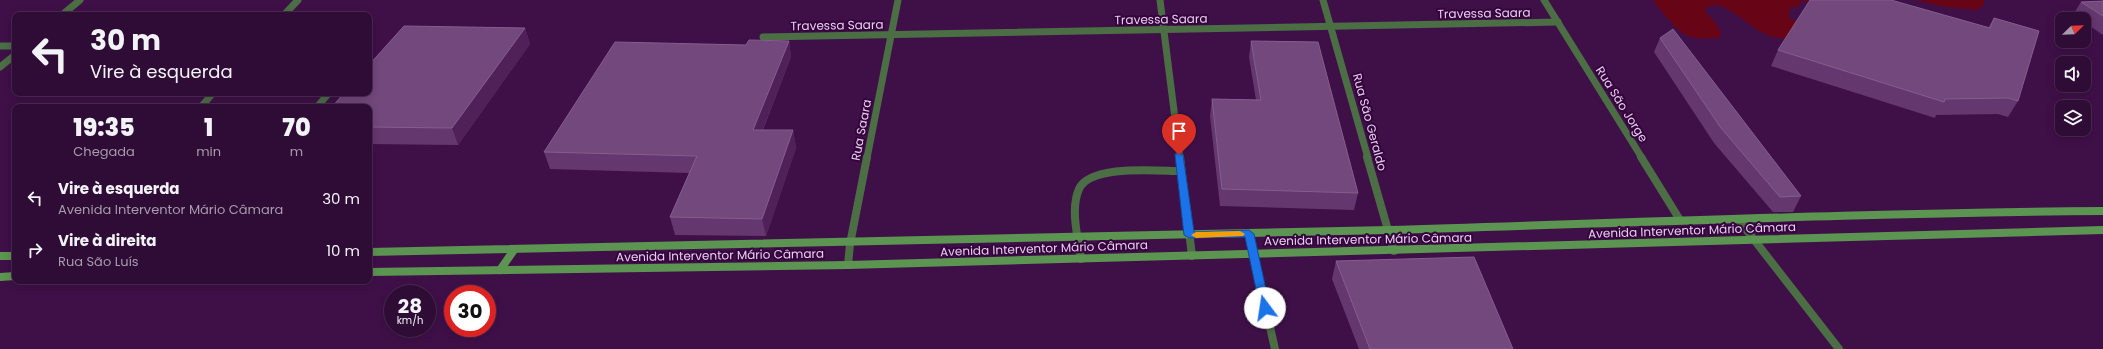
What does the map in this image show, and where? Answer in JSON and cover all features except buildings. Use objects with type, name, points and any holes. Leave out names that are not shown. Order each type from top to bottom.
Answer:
[{"type":"main road","name":"Avenida Interventor Mário Câmara","points":[[372,252],[850,244],[1388,230],[1738,218],[2102,212]]},
{"type":"main road","name":"Avenida Interventor Mário Câmara","points":[[372,272],[848,265],[1394,251],[2103,230]]},
{"type":"main road","points":[[500,270],[514,250]]},
{"type":"main road","points":[[0,256],[12,256]]},
{"type":"main road","points":[[0,276],[12,276]]},
{"type":"street","points":[[66,12],[80,0]]},
{"type":"street","points":[[287,12],[298,0]]},
{"type":"street","name":"Rua Saara","points":[[848,265],[850,244],[898,0]]},
{"type":"street","points":[[1160,0],[1192,256]]},
{"type":"street","name":"Rua São Geraldo","points":[[1323,0],[1332,26],[1394,251]]},
{"type":"street","name":"Rua São Jorge","points":[[1544,0],[1680,220]]},
{"type":"street","name":"Travessa Saara","points":[[763,37],[1558,22]]},
{"type":"street","points":[[0,46],[12,46]]},
{"type":"street","points":[[0,67],[12,57]]},
{"type":"street","points":[[204,104],[210,96]]},
{"type":"street","points":[[320,104],[326,96]]},
{"type":"street","points":[[1081,259],[1077,202],[1079,190],[1085,180],[1099,174],[1152,170],[1181,171]]},
{"type":"street","points":[[1738,218],[1839,349]]},
{"type":"street","points":[[1249,234],[1252,254],[1275,349]]},
{"type":"shaded area","points":[[1653,0],[1812,0],[1811,2],[1801,1],[1799,6],[1789,9],[1789,18],[1807,27],[1794,35],[1783,38],[1772,37],[1762,32],[1721,6],[1708,6],[1705,11],[1720,30],[1721,37],[1703,39],[1690,37],[1682,33],[1668,19]]},
{"type":"shaded area","points":[[1916,0],[1984,0],[1984,5],[1977,10],[1944,7]]},
{"type":"slow traffic","points":[[1196,235],[1240,234]]},
{"type":"route","points":[[1179,155],[1189,235],[1249,234],[1252,254],[1265,308]]}]
